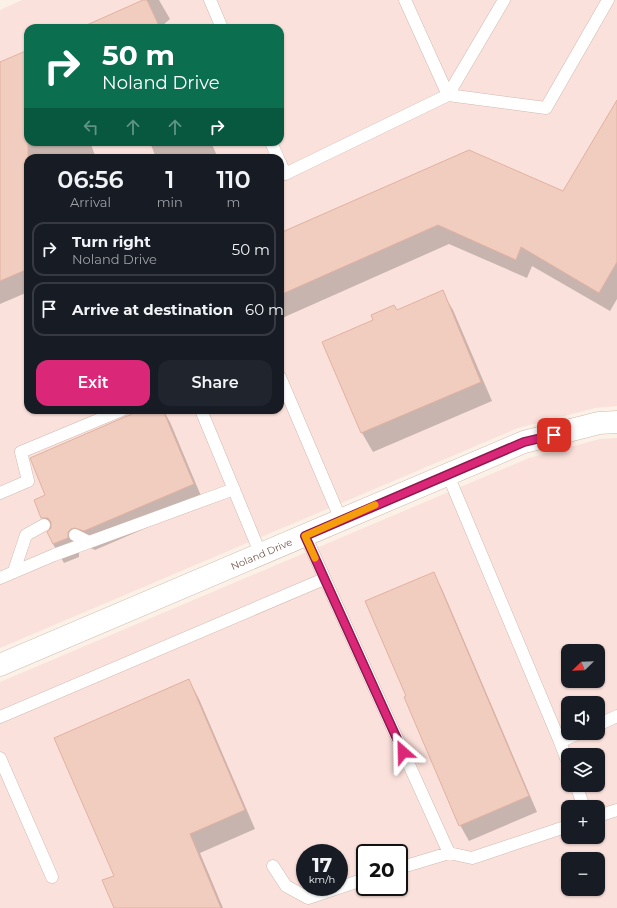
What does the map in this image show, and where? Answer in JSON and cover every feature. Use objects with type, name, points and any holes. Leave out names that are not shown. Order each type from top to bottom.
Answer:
[{"type":"street","name":"Noland Drive","points":[[0,665],[524,442],[598,423],[617,422]]},
{"type":"lane","points":[[210,0],[220,24]]},
{"type":"lane","points":[[405,0],[448,95]]},
{"type":"lane","points":[[448,95],[504,0]]},
{"type":"lane","points":[[284,172],[285,174],[448,95],[546,108],[608,0]]},
{"type":"lane","points":[[284,386],[341,520]]},
{"type":"lane","points":[[0,493],[28,481],[21,452],[112,414]]},
{"type":"lane","points":[[202,414],[261,554]]},
{"type":"lane","points":[[448,475],[562,748]]},
{"type":"lane","points":[[0,578],[89,542],[234,489]]},
{"type":"lane","points":[[14,572],[26,535],[44,525]]},
{"type":"lane","points":[[75,535],[89,542]]},
{"type":"lane","points":[[305,536],[449,853]]},
{"type":"lane","points":[[0,717],[324,580]]},
{"type":"lane","points":[[605,722],[617,716]]},
{"type":"lane","points":[[560,742],[564,740]]},
{"type":"lane","points":[[0,758],[52,878]]},
{"type":"lane","points":[[605,814],[617,810]]},
{"type":"lane","points":[[408,865],[449,853],[472,858],[561,828]]},
{"type":"lane","points":[[273,866],[286,886],[308,898],[356,882]]},
{"type":"shaded area","points":[[22,0],[617,0],[617,406],[595,408],[518,428],[0,648],[0,10]]},
{"type":"shaded area","points":[[617,438],[617,908],[0,908],[0,682],[529,458],[600,439]]},
{"type":"building","points":[[143,0],[147,0],[158,24],[89,24]]},
{"type":"building","points":[[24,52],[24,146],[28,146],[28,154],[24,154],[24,271],[0,281],[0,62]]},
{"type":"building","points":[[617,100],[617,262],[599,293],[521,247],[516,260],[438,225],[284,293],[284,231],[469,150],[563,191]]},
{"type":"building","points":[[443,290],[481,382],[361,433],[322,342],[373,320],[371,315],[394,305],[397,310]]},
{"type":"building","points":[[132,414],[165,414],[194,484],[84,531],[75,528],[71,529],[68,532],[68,538],[53,544],[47,532],[51,528],[51,522],[48,518],[41,518],[34,500],[45,495],[30,458]]},
{"type":"building","points":[[434,572],[529,796],[459,826],[404,697],[406,696],[365,601]]},
{"type":"building","points":[[189,679],[245,810],[190,834],[221,908],[114,908],[102,880],[114,876],[54,738]]},
{"type":"slow traffic","points":[[315,558],[305,536],[375,505]]},
{"type":"route","points":[[403,752],[305,536],[524,442],[554,435]]}]
